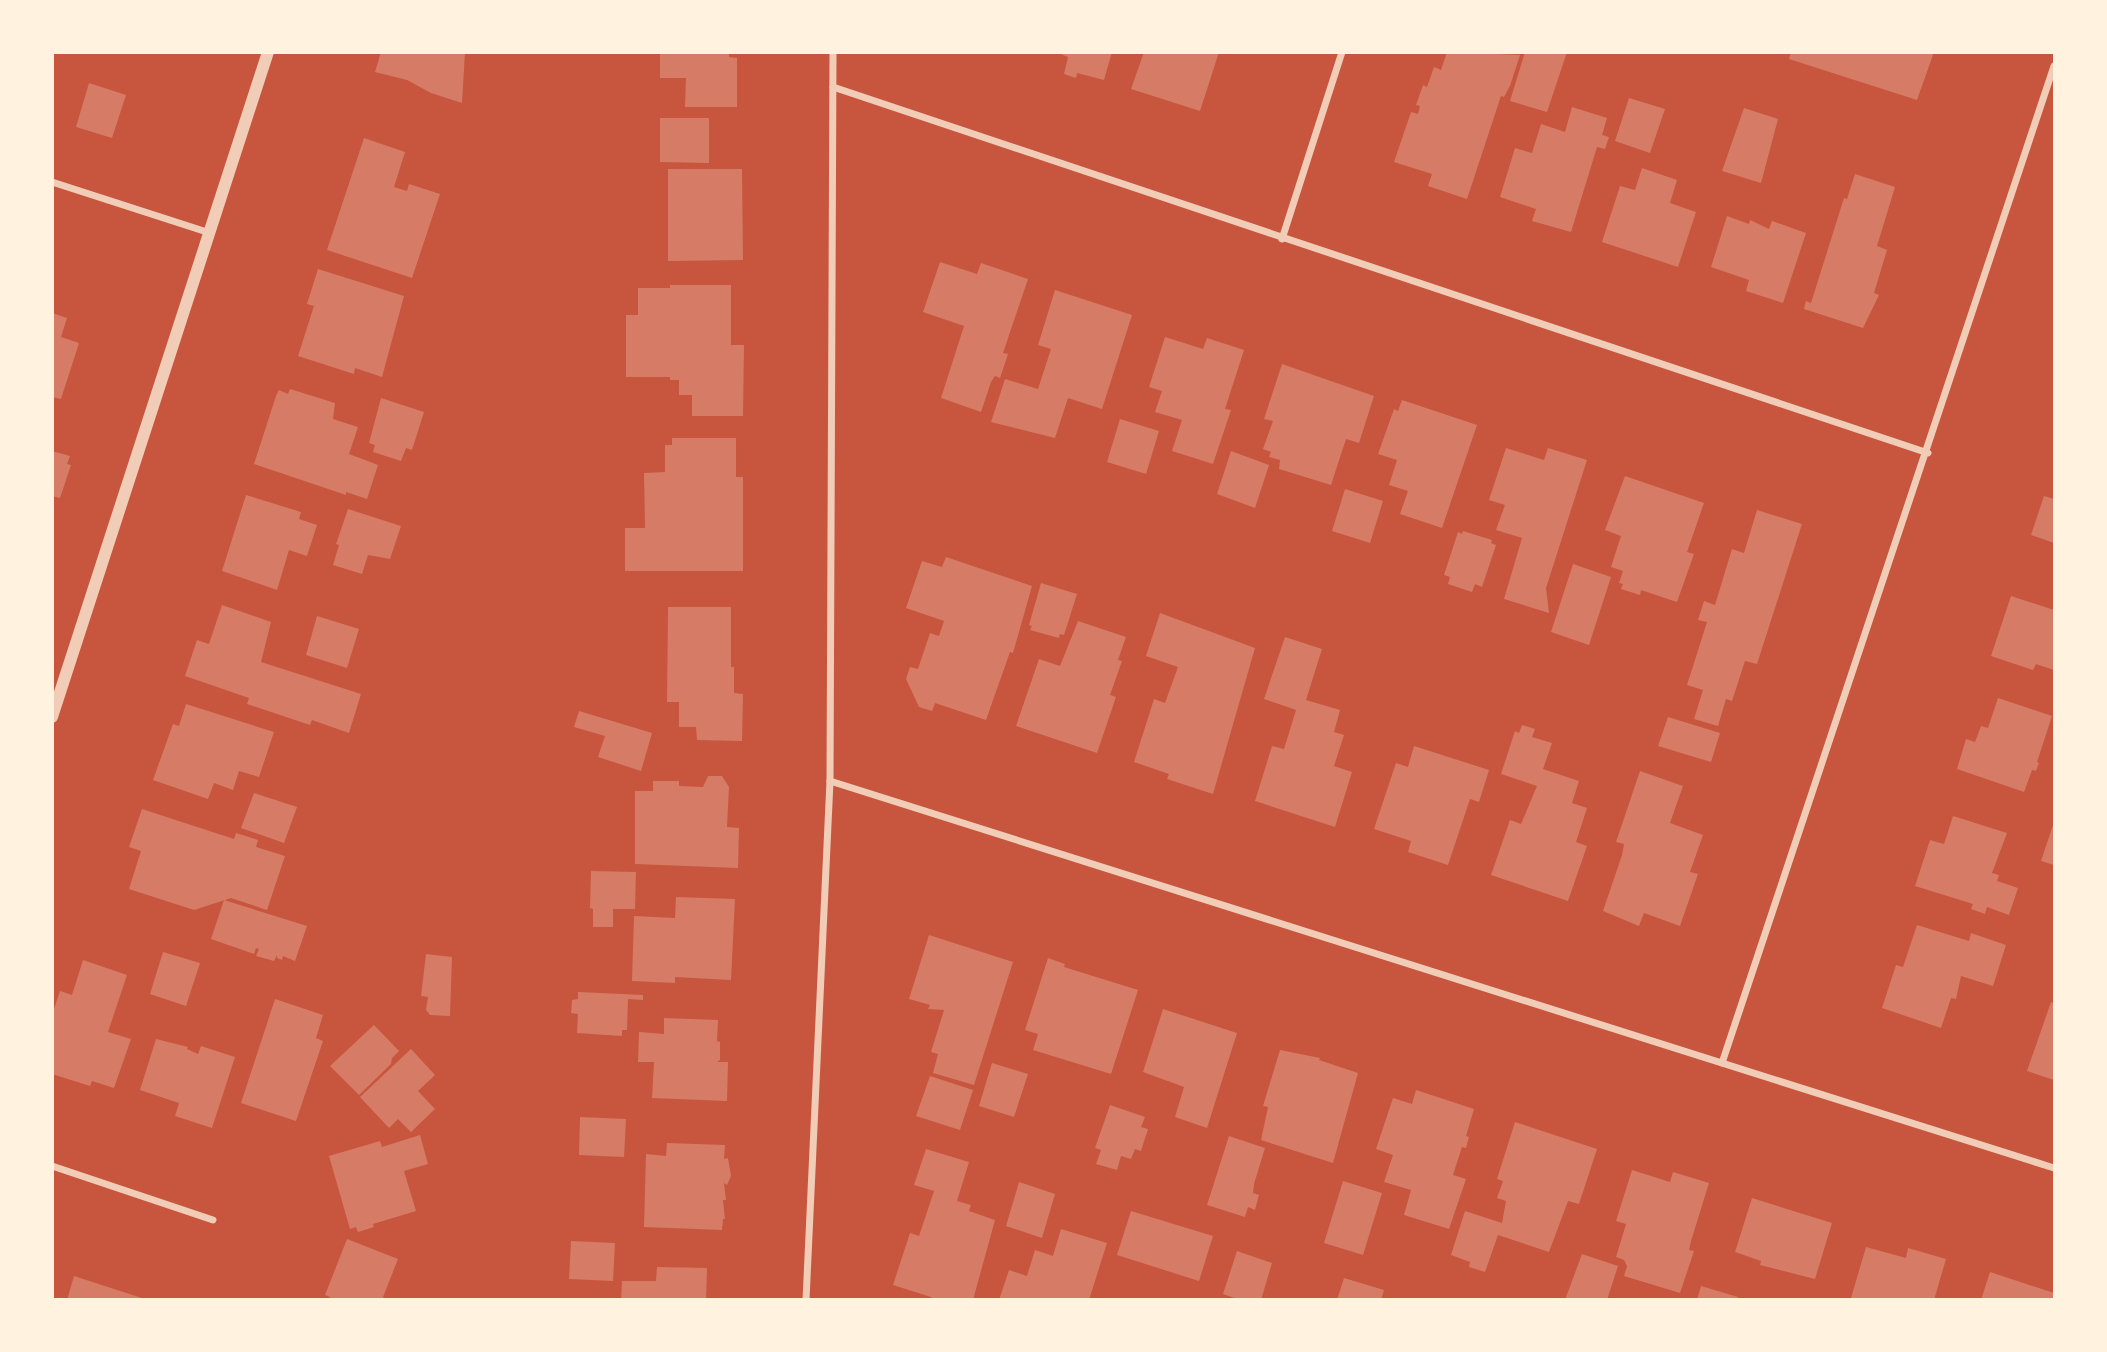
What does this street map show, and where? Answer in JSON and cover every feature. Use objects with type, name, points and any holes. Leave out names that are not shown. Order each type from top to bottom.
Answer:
[{"type":"street","points":[[53,715],[268,52]]},
{"type":"street","points":[[806,1300],[830,780],[833,52]]},
{"type":"street","points":[[1282,239],[1342,52]]},
{"type":"street","points":[[1722,1063],[1928,453],[2054,66]]},
{"type":"street","points":[[833,87],[1928,453]]},
{"type":"street","points":[[52,182],[210,233]]},
{"type":"street","points":[[830,780],[2054,1168]]},
{"type":"street","points":[[52,1166],[213,1220]]},
{"type":"building","points":[[381,52],[465,52],[462,103],[431,93],[407,80],[375,72]]},
{"type":"building","points":[[660,52],[729,52],[729,57],[737,58],[737,107],[685,107],[686,78],[660,78]]},
{"type":"building","points":[[1056,52],[1112,52],[1104,80],[1077,73],[1076,78],[1064,74],[1068,57]]},
{"type":"building","points":[[1144,52],[1219,52],[1200,111],[1131,89]]},
{"type":"building","points":[[1447,52],[1520,55],[1510,86],[1504,97],[1501,96],[1467,199],[1428,186],[1432,174],[1394,162],[1411,112],[1418,114],[1420,106],[1416,105],[1423,85],[1427,87],[1434,67],[1441,70]]},
{"type":"building","points":[[1525,52],[1567,52],[1547,112],[1510,101]]},
{"type":"building","points":[[1791,52],[1934,52],[1917,100],[1789,59]]},
{"type":"building","points":[[89,83],[126,95],[112,138],[76,127]]},
{"type":"building","points":[[1629,98],[1665,109],[1650,153],[1615,141]]},
{"type":"building","points":[[1572,107],[1607,118],[1602,135],[1609,137],[1605,149],[1597,147],[1571,232],[1532,221],[1536,209],[1500,197],[1515,148],[1532,153],[1541,124],[1565,132]]},
{"type":"building","points":[[1744,108],[1778,119],[1761,183],[1722,171]]},
{"type":"building","points":[[660,118],[709,118],[709,163],[660,162]]},
{"type":"building","points":[[364,138],[405,152],[394,187],[407,191],[409,184],[440,194],[412,278],[327,250]]},
{"type":"building","points":[[1642,168],[1677,180],[1670,203],[1696,212],[1678,267],[1602,242],[1620,186],[1635,190]]},
{"type":"building","points":[[668,169],[742,169],[743,260],[668,261]]},
{"type":"building","points":[[1855,174],[1895,187],[1877,246],[1887,250],[1874,293],[1879,295],[1863,328],[1804,309],[1806,301],[1811,303],[1844,198],[1847,199]]},
{"type":"building","points":[[1727,216],[1749,224],[1750,220],[1769,229],[1772,221],[1806,233],[1783,303],[1746,291],[1749,280],[1711,267]]},
{"type":"building","points":[[940,262],[977,274],[981,263],[1028,279],[1003,353],[1008,354],[1000,378],[995,376],[991,382],[981,412],[941,398],[964,326],[923,312]]},
{"type":"building","points":[[318,269],[404,296],[382,377],[355,368],[354,374],[298,356],[314,306],[307,304]]},
{"type":"building","points":[[670,285],[731,285],[731,345],[744,345],[743,416],[692,416],[692,395],[679,395],[679,380],[670,380],[670,377],[626,377],[626,315],[638,315],[638,288],[670,288]]},
{"type":"building","points":[[1055,290],[1132,315],[1102,409],[1068,398],[1055,438],[991,422],[1005,379],[1038,389],[1051,349],[1038,345]]},
{"type":"building","points":[[52,313],[67,318],[61,337],[79,343],[61,399],[52,397]]},
{"type":"building","points":[[1165,337],[1203,349],[1207,338],[1244,350],[1225,409],[1231,410],[1213,464],[1172,451],[1182,420],[1155,412],[1162,391],[1149,387]]},
{"type":"building","points":[[1282,364],[1374,396],[1359,443],[1346,439],[1331,485],[1279,469],[1280,460],[1269,457],[1271,452],[1263,449],[1273,421],[1264,419]]},
{"type":"building","points":[[290,389],[335,403],[333,419],[358,427],[349,454],[378,465],[367,499],[346,492],[346,495],[254,464],[276,396],[279,390],[288,394]]},
{"type":"building","points":[[381,398],[424,412],[412,450],[406,448],[401,461],[373,452],[375,445],[369,443]]},
{"type":"building","points":[[1402,400],[1477,425],[1442,528],[1400,514],[1408,491],[1389,485],[1397,460],[1378,454],[1394,409],[1398,411]]},
{"type":"building","points":[[1120,419],[1159,431],[1146,474],[1107,462]]},
{"type":"building","points":[[672,438],[736,438],[736,477],[743,477],[743,571],[625,571],[625,528],[645,528],[644,473],[665,472],[665,445],[672,445]]},
{"type":"building","points":[[1506,448],[1544,460],[1548,448],[1587,460],[1546,588],[1549,613],[1504,599],[1522,538],[1496,530],[1505,505],[1489,500]]},
{"type":"building","points":[[52,451],[70,456],[67,464],[71,465],[60,498],[52,496]]},
{"type":"building","points":[[1231,451],[1269,465],[1255,508],[1217,494]]},
{"type":"building","points":[[1625,476],[1704,503],[1687,552],[1694,554],[1677,602],[1641,590],[1640,595],[1621,589],[1623,584],[1619,583],[1623,571],[1611,567],[1621,536],[1605,530]]},
{"type":"building","points":[[1345,489],[1383,501],[1370,543],[1332,531]]},
{"type":"building","points":[[246,495],[301,512],[299,519],[317,525],[307,556],[289,550],[277,590],[222,571]]},
{"type":"building","points":[[2044,496],[2054,499],[2054,543],[2031,535]]},
{"type":"building","points":[[348,509],[401,526],[390,559],[368,555],[362,574],[333,565],[339,545],[336,544]]},
{"type":"building","points":[[1757,510],[1802,524],[1757,664],[1745,661],[1732,701],[1726,699],[1718,726],[1694,719],[1703,690],[1687,685],[1707,622],[1698,620],[1704,601],[1715,605],[1732,549],[1744,553]]},
{"type":"building","points":[[1463,531],[1492,540],[1491,543],[1496,545],[1482,587],[1475,584],[1472,592],[1448,584],[1450,577],[1444,575],[1458,532],[1462,534]]},
{"type":"building","points":[[946,557],[1032,586],[1013,653],[1010,652],[986,720],[935,703],[932,711],[919,707],[906,679],[910,667],[918,669],[930,633],[939,636],[944,621],[906,608],[922,561],[942,567]]},
{"type":"building","points":[[1573,564],[1611,577],[1589,645],[1551,632]]},
{"type":"building","points":[[1041,583],[1077,594],[1064,635],[1060,634],[1059,638],[1030,630],[1032,626],[1029,625]]},
{"type":"building","points":[[2011,596],[2054,610],[2054,670],[2036,664],[2033,670],[1991,656]]},
{"type":"building","points":[[222,605],[271,622],[261,662],[361,694],[349,733],[312,720],[310,725],[247,704],[249,698],[185,676],[197,640],[209,644]]},
{"type":"building","points":[[668,607],[731,607],[731,667],[734,667],[734,693],[743,694],[742,741],[697,740],[696,727],[679,727],[679,702],[667,702]]},
{"type":"building","points":[[1160,613],[1255,648],[1213,794],[1167,779],[1169,774],[1134,762],[1154,699],[1165,703],[1178,667],[1146,656]]},
{"type":"building","points":[[317,616],[359,629],[347,668],[306,655]]},
{"type":"building","points":[[1078,621],[1126,637],[1118,660],[1122,661],[1110,695],[1116,697],[1097,753],[1016,726],[1039,659],[1060,666]]},
{"type":"building","points":[[1285,637],[1322,649],[1306,700],[1340,710],[1334,732],[1344,735],[1334,766],[1352,772],[1335,827],[1255,801],[1272,746],[1284,749],[1296,710],[1264,699]]},
{"type":"building","points":[[1998,698],[2052,716],[2037,762],[2039,763],[2036,771],[2032,770],[2024,792],[1957,769],[1966,739],[1975,742],[1981,726],[1988,728]]},
{"type":"building","points":[[186,704],[274,732],[259,777],[239,771],[233,790],[214,783],[208,799],[153,780],[173,724],[179,726]]},
{"type":"building","points":[[579,711],[652,733],[641,771],[598,757],[605,736],[574,727]]},
{"type":"building","points":[[1668,717],[1720,733],[1711,762],[1658,746]]},
{"type":"building","points":[[1522,725],[1535,729],[1532,737],[1552,743],[1543,769],[1579,781],[1572,803],[1587,808],[1576,842],[1587,846],[1568,901],[1491,875],[1510,820],[1521,824],[1537,786],[1501,774],[1515,731],[1519,733]]},
{"type":"building","points":[[1414,746],[1489,770],[1479,802],[1470,799],[1448,865],[1408,852],[1411,841],[1374,829],[1396,763],[1408,767]]},
{"type":"building","points":[[1640,771],[1683,786],[1670,823],[1703,835],[1690,872],[1698,874],[1680,926],[1644,913],[1639,926],[1603,911],[1622,855],[1624,844],[1616,842]]},
{"type":"building","points":[[708,776],[722,776],[729,787],[727,827],[739,828],[738,868],[635,864],[635,791],[653,791],[653,781],[679,781],[679,786],[703,787]]},
{"type":"building","points":[[254,793],[297,807],[284,843],[241,828]]},
{"type":"building","points":[[142,809],[234,839],[236,833],[258,840],[256,847],[285,856],[267,910],[231,898],[194,910],[129,889],[141,851],[129,847]]},
{"type":"building","points":[[1953,816],[2007,833],[1992,873],[1999,875],[1997,881],[2018,888],[2009,915],[1987,907],[1985,914],[1971,909],[1973,904],[1915,886],[1930,840],[1944,844]]},
{"type":"building","points":[[2054,822],[2054,865],[2041,861]]},
{"type":"building","points":[[591,871],[636,872],[635,909],[613,909],[613,927],[593,927],[593,909],[590,908]]},
{"type":"building","points":[[676,897],[735,899],[731,980],[675,977],[675,983],[632,981],[634,916],[675,918]]},
{"type":"building","points":[[224,900],[307,926],[295,961],[283,956],[282,960],[277,958],[277,955],[274,961],[256,956],[259,949],[256,948],[254,954],[211,939]]},
{"type":"building","points":[[1917,925],[1969,941],[1971,933],[2006,945],[1993,986],[1961,976],[1956,999],[1951,998],[1941,1028],[1882,1008],[1896,965],[1903,967]]},
{"type":"building","points":[[929,935],[1013,962],[974,1085],[933,1073],[938,1054],[931,1052],[944,1010],[928,1009],[930,1005],[909,999]]},
{"type":"building","points":[[163,952],[200,963],[186,1006],[150,994]]},
{"type":"building","points":[[426,954],[452,957],[450,1016],[430,1015],[426,1010],[428,997],[421,996]]},
{"type":"building","points":[[1048,958],[1065,964],[1064,967],[1138,990],[1111,1074],[1033,1050],[1038,1034],[1025,1030]]},
{"type":"building","points":[[83,960],[127,975],[108,1032],[131,1039],[114,1088],[92,1081],[90,1086],[52,1074],[52,1015],[60,991],[72,995]]},
{"type":"building","points":[[578,992],[643,995],[643,1000],[628,999],[627,1030],[622,1030],[622,1036],[577,1033],[578,1014],[571,1013],[572,1000],[578,999]]},
{"type":"building","points":[[275,999],[323,1015],[316,1038],[323,1041],[296,1121],[241,1103]]},
{"type":"building","points":[[2051,1002],[2054,1003],[2054,1080],[2027,1071]]},
{"type":"building","points":[[1163,1009],[1237,1033],[1207,1128],[1175,1117],[1184,1087],[1143,1072]]},
{"type":"building","points":[[664,1018],[718,1020],[720,1060],[717,1062],[728,1062],[727,1101],[652,1098],[654,1062],[638,1062],[639,1032],[664,1034]]},
{"type":"building","points":[[374,1025],[399,1051],[392,1058],[391,1064],[359,1095],[330,1066]]},
{"type":"building","points":[[156,1039],[188,1047],[187,1049],[198,1054],[201,1046],[235,1057],[212,1128],[175,1116],[179,1103],[140,1090]]},
{"type":"building","points":[[411,1049],[435,1075],[418,1091],[435,1109],[411,1132],[398,1119],[389,1128],[360,1097]]},
{"type":"building","points":[[1280,1050],[1320,1058],[1319,1060],[1358,1073],[1333,1163],[1261,1140],[1268,1107],[1263,1106]]},
{"type":"building","points":[[992,1063],[1028,1074],[1014,1117],[979,1106]]},
{"type":"building","points":[[930,1076],[973,1090],[960,1130],[916,1116]]},
{"type":"building","points":[[1416,1090],[1474,1109],[1466,1136],[1469,1137],[1466,1148],[1462,1147],[1453,1175],[1466,1179],[1449,1229],[1404,1215],[1411,1190],[1384,1182],[1393,1155],[1376,1149],[1393,1098],[1412,1104]]},
{"type":"building","points":[[1110,1105],[1145,1117],[1141,1127],[1148,1129],[1141,1151],[1135,1149],[1131,1159],[1121,1156],[1117,1170],[1096,1164],[1101,1150],[1095,1148]]},
{"type":"building","points":[[580,1117],[626,1119],[624,1157],[579,1155]]},
{"type":"building","points":[[1515,1122],[1597,1149],[1579,1204],[1568,1201],[1549,1252],[1498,1235],[1485,1272],[1469,1267],[1470,1262],[1451,1255],[1465,1211],[1502,1223],[1506,1201],[1497,1198],[1503,1181],[1497,1179]]},
{"type":"building","points":[[420,1135],[428,1164],[404,1171],[416,1211],[373,1224],[374,1227],[358,1232],[356,1227],[350,1229],[329,1156],[380,1141],[382,1147]]},
{"type":"building","points":[[1229,1136],[1265,1148],[1254,1184],[1253,1193],[1259,1195],[1255,1210],[1248,1207],[1245,1217],[1207,1205]]},
{"type":"building","points":[[667,1143],[725,1145],[724,1159],[728,1158],[731,1176],[727,1185],[724,1183],[726,1200],[723,1200],[725,1219],[722,1230],[644,1227],[646,1154],[666,1156]]},
{"type":"building","points":[[926,1149],[969,1162],[957,1201],[971,1205],[969,1211],[995,1220],[973,1300],[930,1300],[931,1297],[893,1285],[910,1233],[919,1236],[934,1191],[914,1185]]},
{"type":"building","points":[[1632,1170],[1670,1182],[1673,1172],[1709,1183],[1689,1250],[1694,1251],[1680,1293],[1624,1276],[1627,1266],[1624,1260],[1616,1257],[1626,1224],[1616,1221]]},
{"type":"building","points":[[1343,1181],[1382,1193],[1363,1255],[1324,1243]]},
{"type":"building","points":[[1019,1182],[1055,1194],[1042,1238],[1006,1226]]},
{"type":"building","points":[[1752,1198],[1832,1223],[1815,1279],[1760,1265],[1761,1261],[1735,1252]]},
{"type":"building","points":[[1131,1211],[1213,1236],[1199,1281],[1117,1255]]},
{"type":"building","points":[[1061,1229],[1107,1243],[1089,1300],[999,1300],[1009,1270],[1027,1276],[1035,1250],[1053,1256]]},
{"type":"building","points":[[347,1239],[398,1259],[383,1297],[388,1300],[328,1300],[330,1297],[325,1295]]},
{"type":"building","points":[[571,1241],[615,1243],[613,1281],[569,1279]]},
{"type":"building","points":[[1866,1247],[1906,1258],[1908,1248],[1946,1259],[1934,1300],[1851,1298]]},
{"type":"building","points":[[1237,1251],[1272,1263],[1261,1300],[1240,1300],[1223,1294]]},
{"type":"building","points":[[1582,1254],[1618,1266],[1607,1300],[1565,1300]]},
{"type":"building","points":[[657,1267],[707,1268],[706,1300],[621,1300],[622,1281],[656,1281]]},
{"type":"building","points":[[1990,1272],[2054,1293],[2054,1300],[1981,1300]]},
{"type":"building","points":[[74,1276],[145,1299],[145,1300],[67,1300]]},
{"type":"building","points":[[1344,1278],[1384,1290],[1381,1300],[1337,1300]]},
{"type":"building","points":[[1701,1286],[1738,1297],[1737,1300],[1697,1300]]}]
